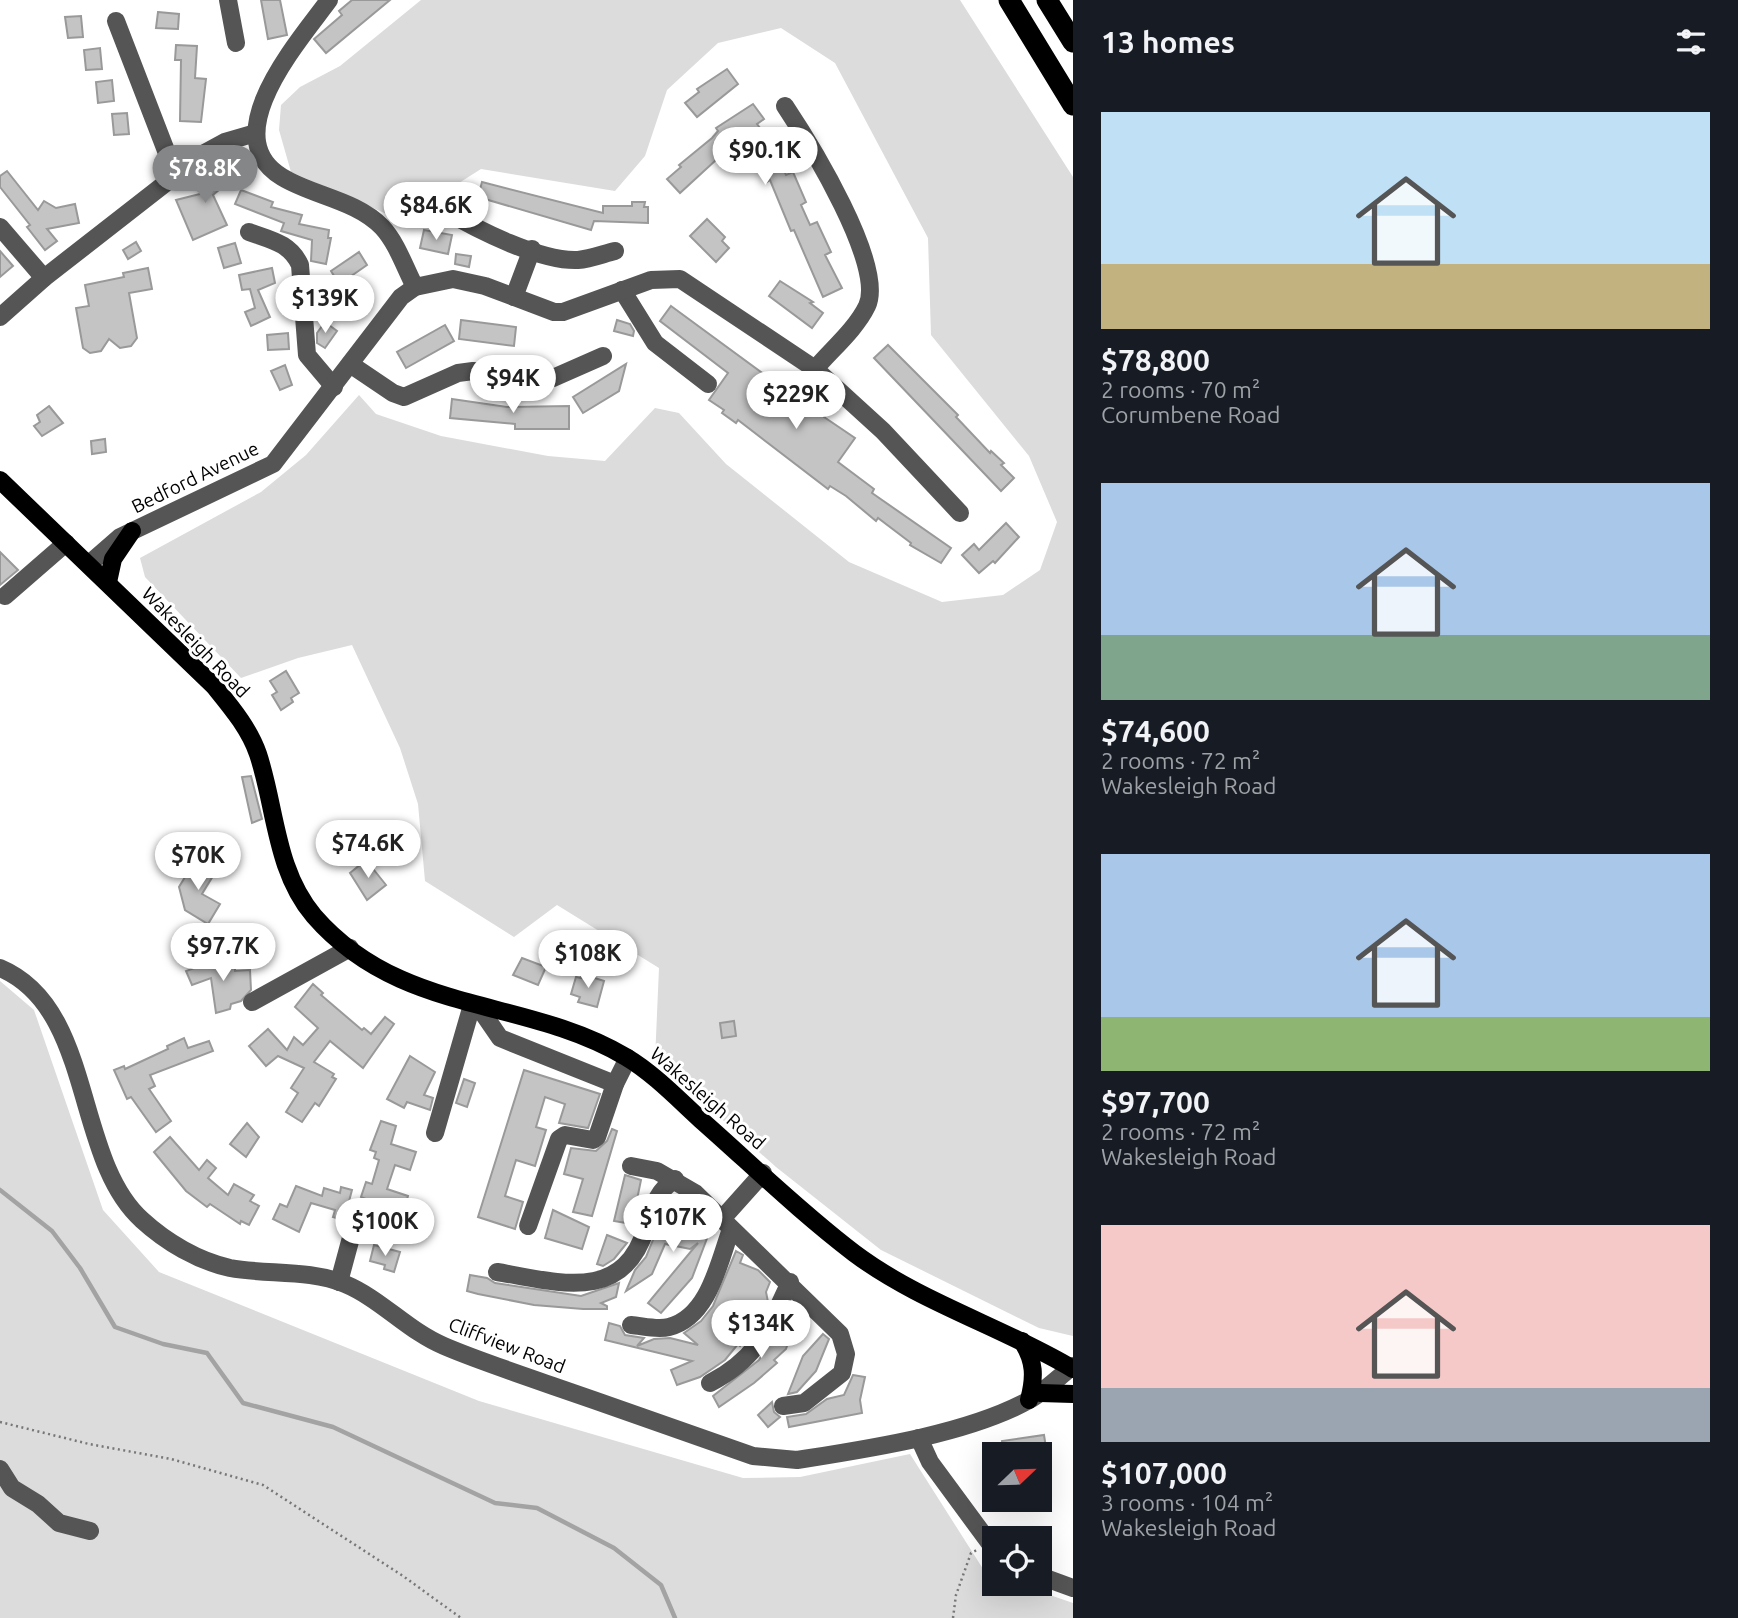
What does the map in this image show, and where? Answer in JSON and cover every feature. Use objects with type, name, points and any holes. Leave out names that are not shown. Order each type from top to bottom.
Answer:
[{"type":"highway","points":[[1009,0],[1073,105]]},
{"type":"highway","points":[[1047,0],[1073,42]]},
{"type":"main road","name":"Wakesleigh Road","points":[[0,480],[214,686],[242,722],[258,752],[286,867],[294,885],[314,915],[350,948],[388,973],[443,997],[552,1026],[628,1058],[855,1253],[915,1288],[1069,1365]]},
{"type":"main road","points":[[108,582],[113,559],[132,531]]},
{"type":"main road","points":[[1022,1341],[1033,1362],[1034,1396],[1073,1394]]},
{"type":"street","points":[[228,0],[236,43]]},
{"type":"street","points":[[330,0],[265,95],[257,115],[256,133],[265,161],[282,178],[356,210],[381,226],[415,287]]},
{"type":"street","points":[[116,21],[176,174]]},
{"type":"street","points":[[785,106],[811,145],[866,258],[872,286],[867,307],[815,369]]},
{"type":"street","points":[[0,317],[44,278],[176,174],[214,147],[256,133]]},
{"type":"street","points":[[444,210],[489,235],[575,260],[615,251]]},
{"type":"street","points":[[0,227],[44,278]]},
{"type":"street","points":[[248,232],[285,244],[294,252],[300,265],[307,355],[334,387]]},
{"type":"street","points":[[514,298],[532,249]]},
{"type":"street","name":"Bedford Avenue","points":[[89,564],[132,531],[261,473],[273,464],[334,387],[388,311],[415,287],[453,279],[485,286],[554,312],[573,310],[622,290]]},
{"type":"street","points":[[708,384],[655,343],[622,290],[651,280],[680,279],[815,369],[883,431],[960,513]]},
{"type":"street","points":[[350,364],[384,388],[404,397],[458,373],[473,371],[538,380],[553,378],[603,356]]},
{"type":"street","points":[[5,596],[66,543]]},
{"type":"street","points":[[252,1002],[350,948]]},
{"type":"street","name":"Cliffview Road","points":[[0,968],[27,985],[44,1005],[73,1060],[111,1178],[141,1219],[183,1249],[207,1260],[230,1268],[285,1272],[339,1282],[366,1294],[441,1345],[753,1456],[797,1460],[919,1438],[1034,1396],[1069,1365]]},
{"type":"street","points":[[475,1005],[500,1038],[615,1084]]},
{"type":"street","points":[[435,1133],[475,1005]]},
{"type":"street","points":[[528,1226],[559,1139],[565,1135],[593,1140],[597,1138],[615,1084],[628,1058]]},
{"type":"street","points":[[631,1166],[657,1171],[675,1179],[695,1194],[835,1326],[843,1340],[846,1354],[842,1373],[798,1407],[783,1406]]},
{"type":"street","points":[[631,1325],[668,1328],[694,1312],[709,1288],[726,1225],[763,1173]]},
{"type":"street","points":[[497,1272],[585,1284],[616,1272],[635,1256],[658,1194],[675,1179]]},
{"type":"street","points":[[339,1282],[359,1208]]},
{"type":"street","points":[[710,1383],[734,1371],[755,1351],[790,1282]]},
{"type":"street","points":[[919,1438],[930,1462],[982,1534]]},
{"type":"street","points":[[0,1469],[12,1488],[38,1504],[58,1523],[90,1531]]},
{"type":"street","points":[[1052,1580],[1073,1588]]},
{"type":"path","points":[[0,1422],[89,1444],[171,1460],[263,1485],[403,1576],[461,1618]]},
{"type":"path","points":[[953,1618],[956,1595],[971,1553],[982,1550]]},
{"type":"shaded area","points":[[421,0],[960,0],[1073,177],[1073,1336],[1039,1328],[881,1250],[776,1167],[655,1060],[659,968],[557,905],[514,937],[425,881],[418,804],[400,748],[352,645],[298,658],[241,678],[145,577],[140,558],[261,492],[306,455],[359,395],[376,414],[441,436],[548,456],[605,461],[655,408],[679,413],[726,464],[849,562],[942,602],[1003,595],[1040,570],[1057,522],[1029,456],[931,335],[928,238],[835,63],[781,28],[718,43],[667,90],[645,156],[615,191],[481,169],[451,188],[402,183],[398,219],[291,172],[279,130],[281,105],[300,87],[340,66]]},
{"type":"shaded area","points":[[0,981],[34,1010],[103,1210],[159,1272],[479,1401],[743,1478],[800,1477],[910,1454],[982,1567],[982,1596],[1052,1596],[1073,1603],[1073,1618],[0,1618]]},
{"type":"building","points":[[261,0],[280,0],[287,35],[268,39]]},
{"type":"building","points":[[352,0],[390,0],[326,53],[314,39],[342,15],[339,11]]},
{"type":"building","points":[[158,12],[179,14],[178,29],[156,28]]},
{"type":"building","points":[[81,16],[83,37],[68,38],[65,17]]},
{"type":"building","points":[[176,45],[197,46],[195,78],[206,79],[201,122],[180,121],[181,60],[175,60]]},
{"type":"building","points":[[100,48],[102,69],[86,70],[84,50]]},
{"type":"building","points":[[727,69],[738,84],[697,117],[685,103],[699,92],[697,89]]},
{"type":"building","points":[[112,80],[114,101],[98,103],[96,82]]},
{"type":"building","points":[[753,104],[764,119],[757,124],[773,145],[786,175],[793,172],[806,202],[801,205],[810,225],[817,222],[831,252],[825,255],[842,288],[823,297],[770,180],[767,182],[750,137],[731,151],[729,148],[680,193],[667,179],[681,167],[679,165],[712,138],[718,131],[716,128]]},
{"type":"building","points":[[127,113],[129,134],[114,135],[112,114]]},
{"type":"building","points":[[223,166],[233,178],[213,195],[227,225],[193,240],[176,200],[204,193],[195,189],[202,183],[200,180],[216,167],[218,170]]},
{"type":"building","points":[[7,171],[38,210],[44,201],[56,208],[75,204],[79,223],[47,229],[57,241],[45,250],[27,227],[30,225],[0,187],[0,176]]},
{"type":"building","points":[[482,182],[603,213],[603,206],[632,206],[632,202],[645,202],[644,207],[648,207],[648,223],[594,221],[591,230],[478,197]]},
{"type":"building","points":[[241,190],[273,202],[271,207],[302,215],[299,224],[329,230],[328,238],[331,238],[326,264],[311,261],[312,240],[281,231],[284,223],[235,204]]},
{"type":"building","points":[[707,219],[725,237],[722,241],[729,248],[716,262],[690,236]]},
{"type":"building","points":[[424,230],[452,235],[448,254],[420,248]]},
{"type":"building","points":[[136,242],[141,251],[128,259],[123,250]]},
{"type":"building","points":[[235,243],[241,263],[224,268],[218,248]]},
{"type":"building","points":[[0,251],[13,266],[0,277]]},
{"type":"building","points":[[359,252],[367,265],[347,279],[350,310],[316,314],[314,298],[346,295],[331,271]]},
{"type":"building","points":[[456,254],[471,256],[469,267],[455,264]]},
{"type":"building","points":[[148,268],[152,289],[129,293],[137,338],[131,346],[120,348],[109,339],[101,351],[90,353],[83,348],[76,308],[89,306],[85,285],[124,277],[123,273]]},
{"type":"building","points":[[272,268],[275,283],[258,290],[270,317],[251,326],[245,312],[255,308],[250,289],[242,290],[239,275]]},
{"type":"building","points":[[780,281],[813,302],[810,303],[823,313],[812,328],[769,296]]},
{"type":"building","points":[[671,306],[795,397],[800,391],[828,411],[824,417],[855,438],[838,462],[874,489],[872,493],[951,548],[941,563],[910,545],[911,543],[878,518],[876,521],[846,496],[830,486],[828,489],[738,420],[736,423],[722,413],[724,410],[709,400],[728,373],[660,321]]},
{"type":"building","points":[[461,320],[516,327],[514,346],[459,339]]},
{"type":"building","points":[[617,320],[630,324],[634,331],[633,336],[614,331]]},
{"type":"building","points":[[325,322],[337,331],[325,348],[317,343],[317,333]]},
{"type":"building","points":[[445,325],[454,341],[406,368],[397,352]]},
{"type":"building","points":[[288,333],[289,349],[268,350],[267,335]]},
{"type":"building","points":[[888,345],[958,415],[956,417],[990,453],[991,451],[1004,463],[1001,465],[1014,478],[1001,491],[874,358]]},
{"type":"building","points":[[626,364],[619,391],[583,413],[573,397]]},
{"type":"building","points":[[285,365],[292,385],[280,390],[271,371]]},
{"type":"building","points":[[452,399],[507,407],[569,406],[569,429],[515,429],[515,424],[450,418]]},
{"type":"building","points":[[49,406],[63,423],[42,436],[34,426],[40,422],[37,415]]},
{"type":"building","points":[[105,439],[106,452],[92,454],[91,441]]},
{"type":"building","points":[[1006,523],[1019,537],[995,563],[993,561],[979,573],[962,555],[974,544],[979,550]]},
{"type":"building","points":[[0,552],[18,570],[0,585]]},
{"type":"building","points":[[286,671],[299,693],[291,698],[293,702],[281,710],[272,695],[277,692],[270,681]]},
{"type":"building","points":[[251,776],[262,819],[252,823],[242,777]]},
{"type":"building","points":[[388,837],[394,849],[384,857],[376,846]]},
{"type":"building","points":[[196,859],[216,871],[202,894],[220,904],[208,924],[185,910],[179,887]]},
{"type":"building","points":[[366,860],[386,885],[367,900],[350,873]]},
{"type":"building","points":[[522,958],[546,967],[538,985],[513,975]]},
{"type":"building","points":[[212,959],[212,964],[235,963],[235,971],[250,970],[251,990],[241,1001],[231,1004],[230,1009],[216,1013],[211,978],[192,985],[186,971],[200,966],[200,961]]},
{"type":"building","points":[[582,974],[604,981],[597,1007],[578,1002],[580,997],[571,994],[576,977],[581,978]]},
{"type":"building","points":[[313,984],[323,993],[321,995],[362,1030],[364,1028],[371,1034],[385,1017],[394,1024],[363,1068],[330,1041],[314,1062],[334,1074],[332,1077],[336,1079],[319,1106],[315,1103],[302,1122],[286,1112],[298,1093],[291,1088],[304,1068],[278,1056],[266,1066],[249,1046],[268,1029],[287,1050],[294,1037],[303,1045],[318,1028],[295,1007]]},
{"type":"building","points":[[734,1021],[736,1036],[722,1038],[720,1023]]},
{"type":"building","points":[[184,1038],[188,1048],[209,1041],[213,1051],[150,1075],[155,1086],[149,1089],[171,1121],[156,1132],[131,1097],[127,1099],[114,1070],[124,1066],[125,1069],[168,1049],[167,1046]]},
{"type":"building","points":[[410,1056],[435,1072],[424,1095],[433,1098],[430,1110],[407,1102],[404,1108],[387,1099]]},
{"type":"building","points":[[524,1070],[600,1094],[588,1128],[559,1123],[565,1104],[545,1097],[536,1127],[546,1130],[535,1166],[516,1160],[505,1196],[523,1202],[515,1229],[478,1217]]},
{"type":"building","points":[[464,1079],[475,1083],[467,1107],[456,1103]]},
{"type":"building","points":[[381,1121],[396,1126],[391,1144],[416,1152],[410,1170],[395,1165],[387,1189],[408,1196],[402,1217],[371,1209],[373,1202],[361,1197],[366,1182],[372,1184],[379,1160],[374,1158],[376,1152],[370,1150]]},
{"type":"building","points":[[247,1123],[259,1137],[246,1157],[230,1144]]},
{"type":"building","points":[[612,1129],[617,1131],[592,1216],[573,1212],[583,1179],[564,1174],[571,1148],[596,1151],[607,1141]]},
{"type":"building","points":[[170,1137],[199,1170],[207,1160],[216,1168],[208,1178],[228,1195],[234,1184],[254,1195],[250,1201],[259,1206],[249,1225],[241,1221],[240,1224],[210,1204],[207,1207],[186,1191],[154,1152]]},
{"type":"building","points":[[625,1175],[641,1180],[632,1224],[614,1221]]},
{"type":"building","points":[[296,1186],[322,1196],[324,1188],[340,1193],[341,1187],[352,1190],[344,1220],[333,1217],[335,1210],[311,1203],[299,1232],[273,1219],[280,1204],[287,1207]]},
{"type":"building","points":[[669,1201],[679,1204],[677,1217],[709,1224],[709,1233],[692,1278],[661,1313],[648,1303],[698,1243],[690,1249],[665,1244],[652,1274],[626,1291],[635,1270],[646,1257]]},
{"type":"building","points":[[553,1210],[589,1227],[582,1249],[545,1238]]},
{"type":"building","points":[[607,1235],[627,1243],[614,1259],[603,1266],[597,1264]]},
{"type":"building","points":[[374,1245],[400,1252],[394,1272],[384,1269],[385,1265],[370,1261]]},
{"type":"building","points":[[736,1251],[743,1255],[740,1263],[758,1270],[770,1282],[766,1292],[768,1302],[740,1346],[738,1344],[725,1360],[700,1377],[677,1385],[671,1370],[692,1361],[605,1340],[609,1323],[620,1326],[625,1335],[644,1338],[637,1346],[654,1339],[670,1338],[698,1345],[684,1333],[701,1321],[713,1306]]},
{"type":"building","points":[[470,1275],[487,1278],[495,1283],[581,1296],[619,1283],[616,1297],[601,1303],[607,1306],[607,1309],[583,1309],[534,1305],[467,1291]]},
{"type":"building","points":[[793,1304],[799,1310],[786,1349],[774,1360],[777,1363],[719,1407],[713,1396],[759,1360]]},
{"type":"building","points":[[823,1334],[829,1339],[816,1371],[797,1392],[788,1394],[803,1356]]},
{"type":"building","points":[[853,1375],[865,1377],[860,1400],[862,1413],[789,1427],[787,1417],[806,1414],[827,1399],[844,1395]]},
{"type":"building","points":[[772,1402],[774,1412],[780,1417],[768,1427],[758,1415]]},
{"type":"building","points":[[1044,1435],[1045,1442],[1002,1442]]},
{"type":"waterway","points":[[0,1190],[52,1231],[80,1268],[115,1327],[163,1344],[207,1353],[243,1403],[333,1427],[495,1503],[537,1508],[614,1548],[661,1585],[675,1618]]}]
